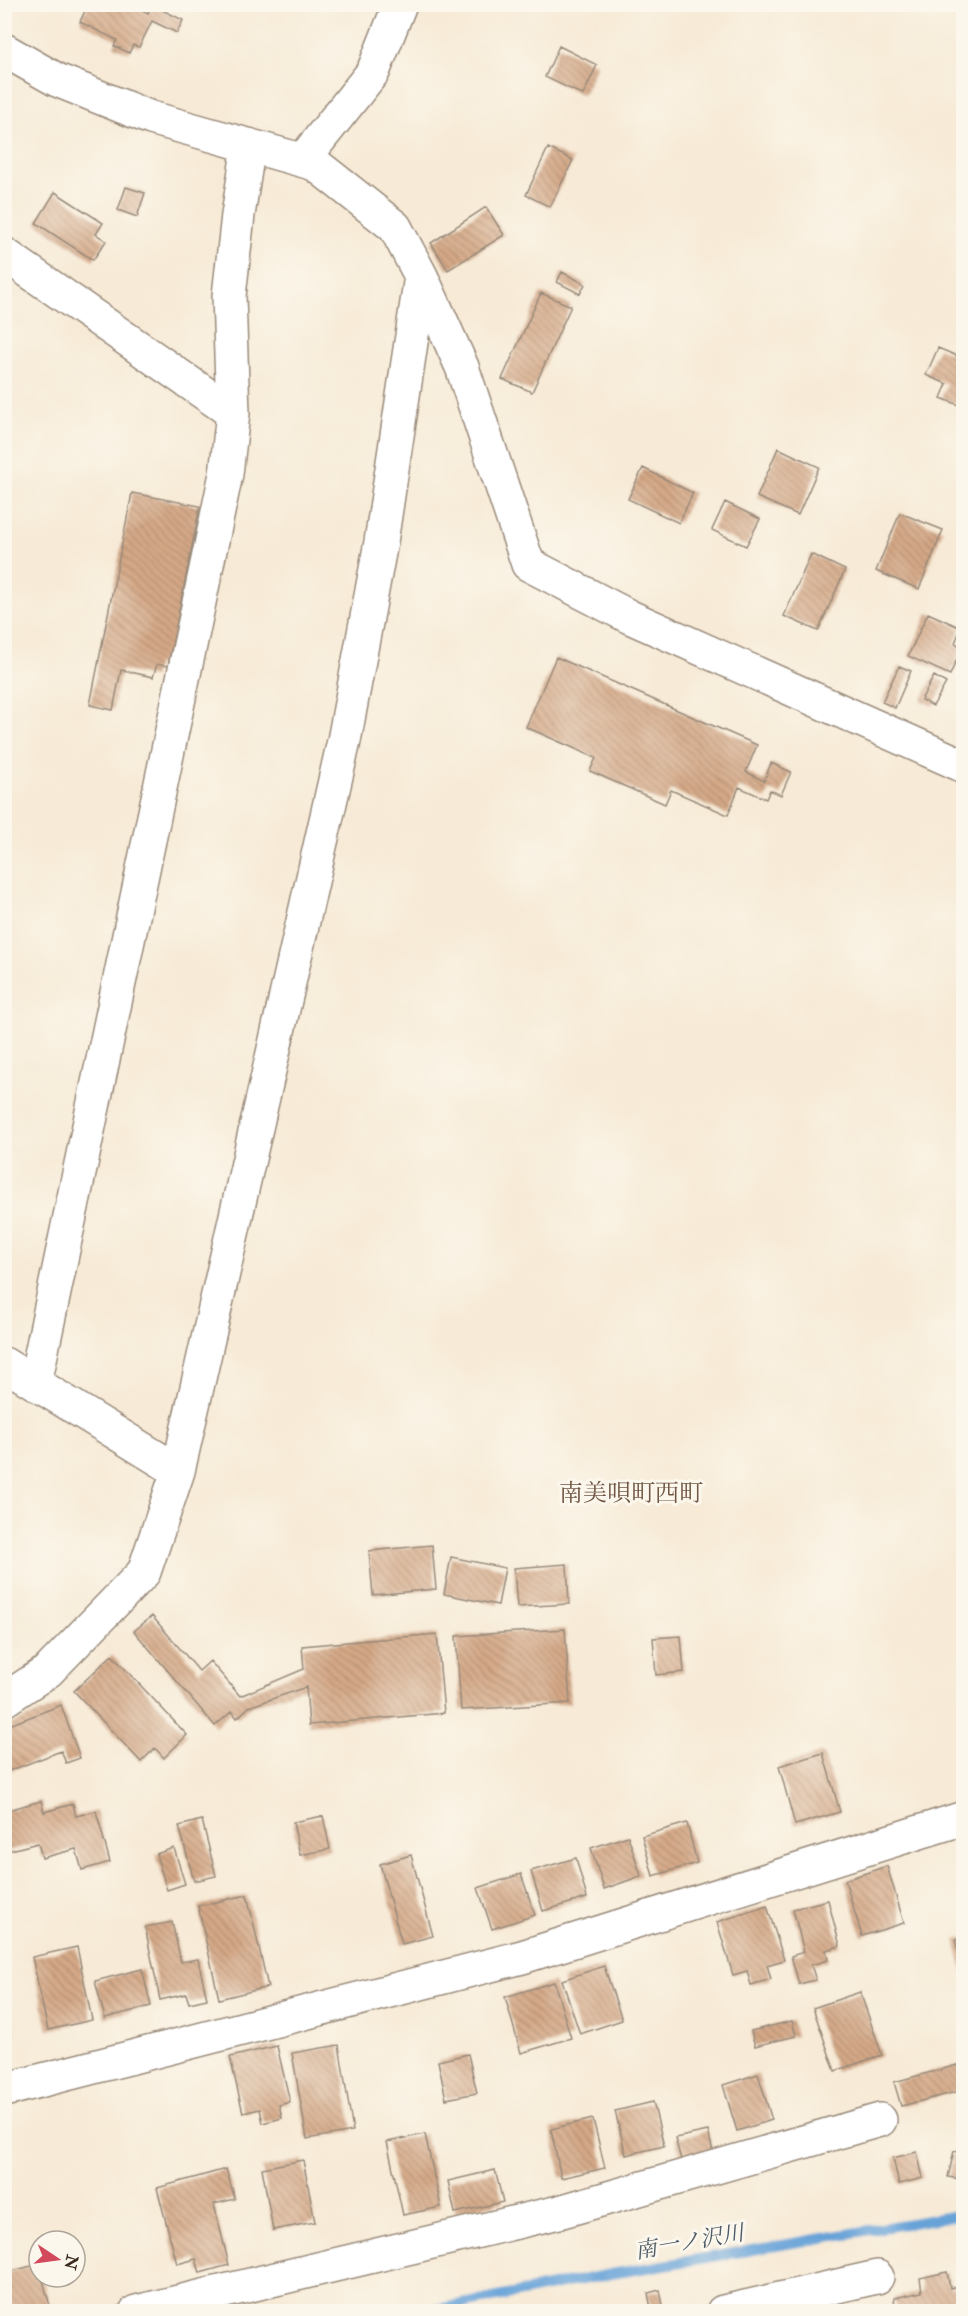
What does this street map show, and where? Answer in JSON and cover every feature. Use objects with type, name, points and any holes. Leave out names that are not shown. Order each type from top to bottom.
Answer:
[{"type":"street","points":[[303,160],[373,72],[400,4]]},
{"type":"street","points":[[4,50],[57,80],[151,117],[315,164],[395,227],[421,276],[462,367],[528,564],[630,617],[963,766]]},
{"type":"street","points":[[35,1383],[226,474],[233,413],[229,296],[249,145]]},
{"type":"street","points":[[4,254],[233,413]]},
{"type":"street","points":[[4,1700],[48,1671],[144,1572],[178,1471],[344,741],[381,542],[421,276]]},
{"type":"street","points":[[4,1364],[178,1471]]},
{"type":"street","points":[[4,2090],[522,1957],[963,1818]]},
{"type":"street","points":[[136,2312],[559,2212],[880,2120]]},
{"type":"street","points":[[723,2312],[877,2277]]},
{"type":"building","points":[[88,4],[130,4],[148,13],[152,5],[183,20],[177,33],[152,21],[139,47],[133,45],[129,53],[114,46],[117,40],[80,22]]},
{"type":"building","points":[[559,46],[597,65],[583,95],[545,77]]},
{"type":"building","points":[[548,148],[573,160],[550,207],[526,195]]},
{"type":"building","points":[[126,187],[145,193],[137,217],[118,210]]},
{"type":"building","points":[[55,192],[103,223],[96,234],[106,241],[93,260],[36,223]]},
{"type":"building","points":[[486,207],[504,235],[448,270],[431,243]]},
{"type":"building","points":[[562,272],[585,284],[580,294],[557,282]]},
{"type":"building","points":[[541,293],[571,306],[532,392],[502,379]]},
{"type":"building","points":[[963,339],[964,407],[941,398],[947,384],[926,375],[938,348],[957,356]]},
{"type":"building","points":[[778,448],[819,467],[798,515],[757,497]]},
{"type":"building","points":[[643,468],[693,493],[679,523],[628,499]]},
{"type":"building","points":[[132,493],[200,506],[168,666],[157,664],[153,677],[121,670],[113,710],[90,705]]},
{"type":"building","points":[[725,502],[760,519],[746,546],[712,530]]},
{"type":"building","points":[[900,513],[943,530],[919,589],[876,571]]},
{"type":"building","points":[[811,554],[845,570],[818,631],[784,616]]},
{"type":"building","points":[[928,613],[961,628],[955,643],[962,647],[950,675],[908,656]]},
{"type":"building","points":[[556,657],[757,745],[746,772],[764,781],[771,763],[791,772],[781,795],[770,790],[766,799],[739,787],[728,815],[671,790],[665,804],[590,771],[596,758],[526,727]]},
{"type":"building","points":[[899,666],[911,671],[895,708],[882,702]]},
{"type":"building","points":[[934,676],[946,683],[933,706],[921,700]]},
{"type":"building","points":[[432,1545],[436,1589],[373,1595],[369,1551]]},
{"type":"building","points":[[451,1557],[505,1568],[498,1605],[444,1594]]},
{"type":"building","points":[[567,1564],[569,1604],[517,1607],[514,1568]]},
{"type":"building","points":[[152,1616],[199,1671],[210,1661],[240,1696],[304,1669],[302,1646],[437,1634],[444,1713],[309,1725],[306,1687],[249,1707],[237,1718],[232,1711],[215,1726],[134,1631]]},
{"type":"building","points":[[565,1629],[570,1703],[461,1710],[456,1636]]},
{"type":"building","points":[[681,1636],[684,1672],[656,1675],[653,1638]]},
{"type":"building","points":[[112,1655],[187,1735],[164,1758],[155,1748],[141,1762],[74,1691]]},
{"type":"building","points":[[61,1705],[80,1758],[66,1763],[61,1751],[4,1773],[4,1727]]},
{"type":"building","points":[[823,1753],[840,1812],[795,1825],[779,1766]]},
{"type":"building","points":[[41,1801],[44,1812],[73,1804],[76,1816],[96,1811],[110,1862],[82,1870],[76,1849],[42,1858],[38,1843],[7,1851],[4,1843],[4,1811]]},
{"type":"building","points":[[323,1816],[330,1849],[300,1855],[293,1822]]},
{"type":"building","points":[[202,1820],[216,1876],[194,1881],[179,1826]]},
{"type":"building","points":[[687,1823],[697,1863],[653,1876],[642,1836]]},
{"type":"building","points":[[628,1836],[641,1876],[604,1889],[591,1848]]},
{"type":"building","points":[[174,1848],[185,1884],[167,1890],[156,1854]]},
{"type":"building","points":[[411,1855],[433,1936],[402,1944],[380,1864]]},
{"type":"building","points":[[576,1858],[587,1898],[543,1911],[531,1871]]},
{"type":"building","points":[[887,1866],[904,1923],[862,1936],[845,1880]]},
{"type":"building","points":[[521,1874],[535,1915],[492,1929],[478,1888]]},
{"type":"building","points":[[247,1895],[268,1987],[219,1999],[198,1906]]},
{"type":"building","points":[[828,1900],[840,1946],[826,1950],[828,1960],[811,1965],[816,1980],[799,1984],[791,1956],[804,1952],[793,1909]]},
{"type":"building","points":[[767,1906],[784,1960],[767,1965],[771,1979],[751,1985],[747,1971],[733,1975],[717,1922]]},
{"type":"building","points":[[172,1922],[181,1962],[198,1959],[207,1999],[189,2003],[186,1994],[160,2000],[145,1927]]},
{"type":"building","points":[[964,1938],[964,1971],[963,1972],[955,1940]]},
{"type":"building","points":[[77,1947],[92,2020],[48,2030],[32,1957]]},
{"type":"building","points":[[604,1966],[622,2020],[580,2034],[562,1980]]},
{"type":"building","points":[[142,1969],[151,2006],[105,2018],[95,1981]]},
{"type":"building","points":[[554,1982],[571,2038],[521,2053],[505,1997]]},
{"type":"building","points":[[860,1992],[882,2055],[835,2071],[813,2008]]},
{"type":"building","points":[[4,2011],[11,2038],[4,2039]]},
{"type":"building","points":[[792,2021],[796,2036],[755,2046],[751,2031]]},
{"type":"building","points":[[339,2045],[353,2131],[307,2139],[292,2053]]},
{"type":"building","points":[[277,2046],[290,2102],[279,2105],[282,2118],[263,2123],[260,2109],[243,2113],[230,2057]]},
{"type":"building","points":[[468,2054],[477,2093],[446,2099],[438,2061]]},
{"type":"building","points":[[958,2065],[964,2090],[901,2106],[894,2082]]},
{"type":"building","points":[[758,2074],[772,2120],[737,2131],[723,2085]]},
{"type":"building","points":[[653,2102],[664,2146],[626,2155],[615,2111]]},
{"type":"building","points":[[593,2119],[605,2168],[561,2178],[551,2129]]},
{"type":"building","points":[[708,2131],[713,2152],[681,2160],[675,2138]]},
{"type":"building","points":[[425,2134],[441,2207],[403,2215],[387,2142]]},
{"type":"building","points":[[954,2151],[964,2153],[964,2180],[948,2177]]},
{"type":"building","points":[[917,2152],[923,2178],[899,2184],[893,2158]]},
{"type":"building","points":[[303,2160],[315,2222],[273,2230],[262,2168]]},
{"type":"building","points":[[226,2169],[235,2199],[214,2204],[229,2265],[200,2273],[196,2259],[177,2264],[157,2188]]},
{"type":"building","points":[[495,2170],[503,2202],[455,2213],[448,2181]]},
{"type":"building","points":[[27,2267],[27,2289],[45,2289],[50,2306],[28,2312],[5,2312],[4,2273]]},
{"type":"building","points":[[947,2272],[950,2288],[964,2285],[964,2312],[896,2312],[894,2298],[922,2292],[920,2278]]},
{"type":"building","points":[[660,2290],[663,2306],[651,2309],[648,2293]]},
{"type":"waterway","name":"南一ノ沢川","points":[[423,2312],[611,2274],[964,2214]]},
{"type":"district","name":"南美唄町西町","points":[[631,1493]]}]
